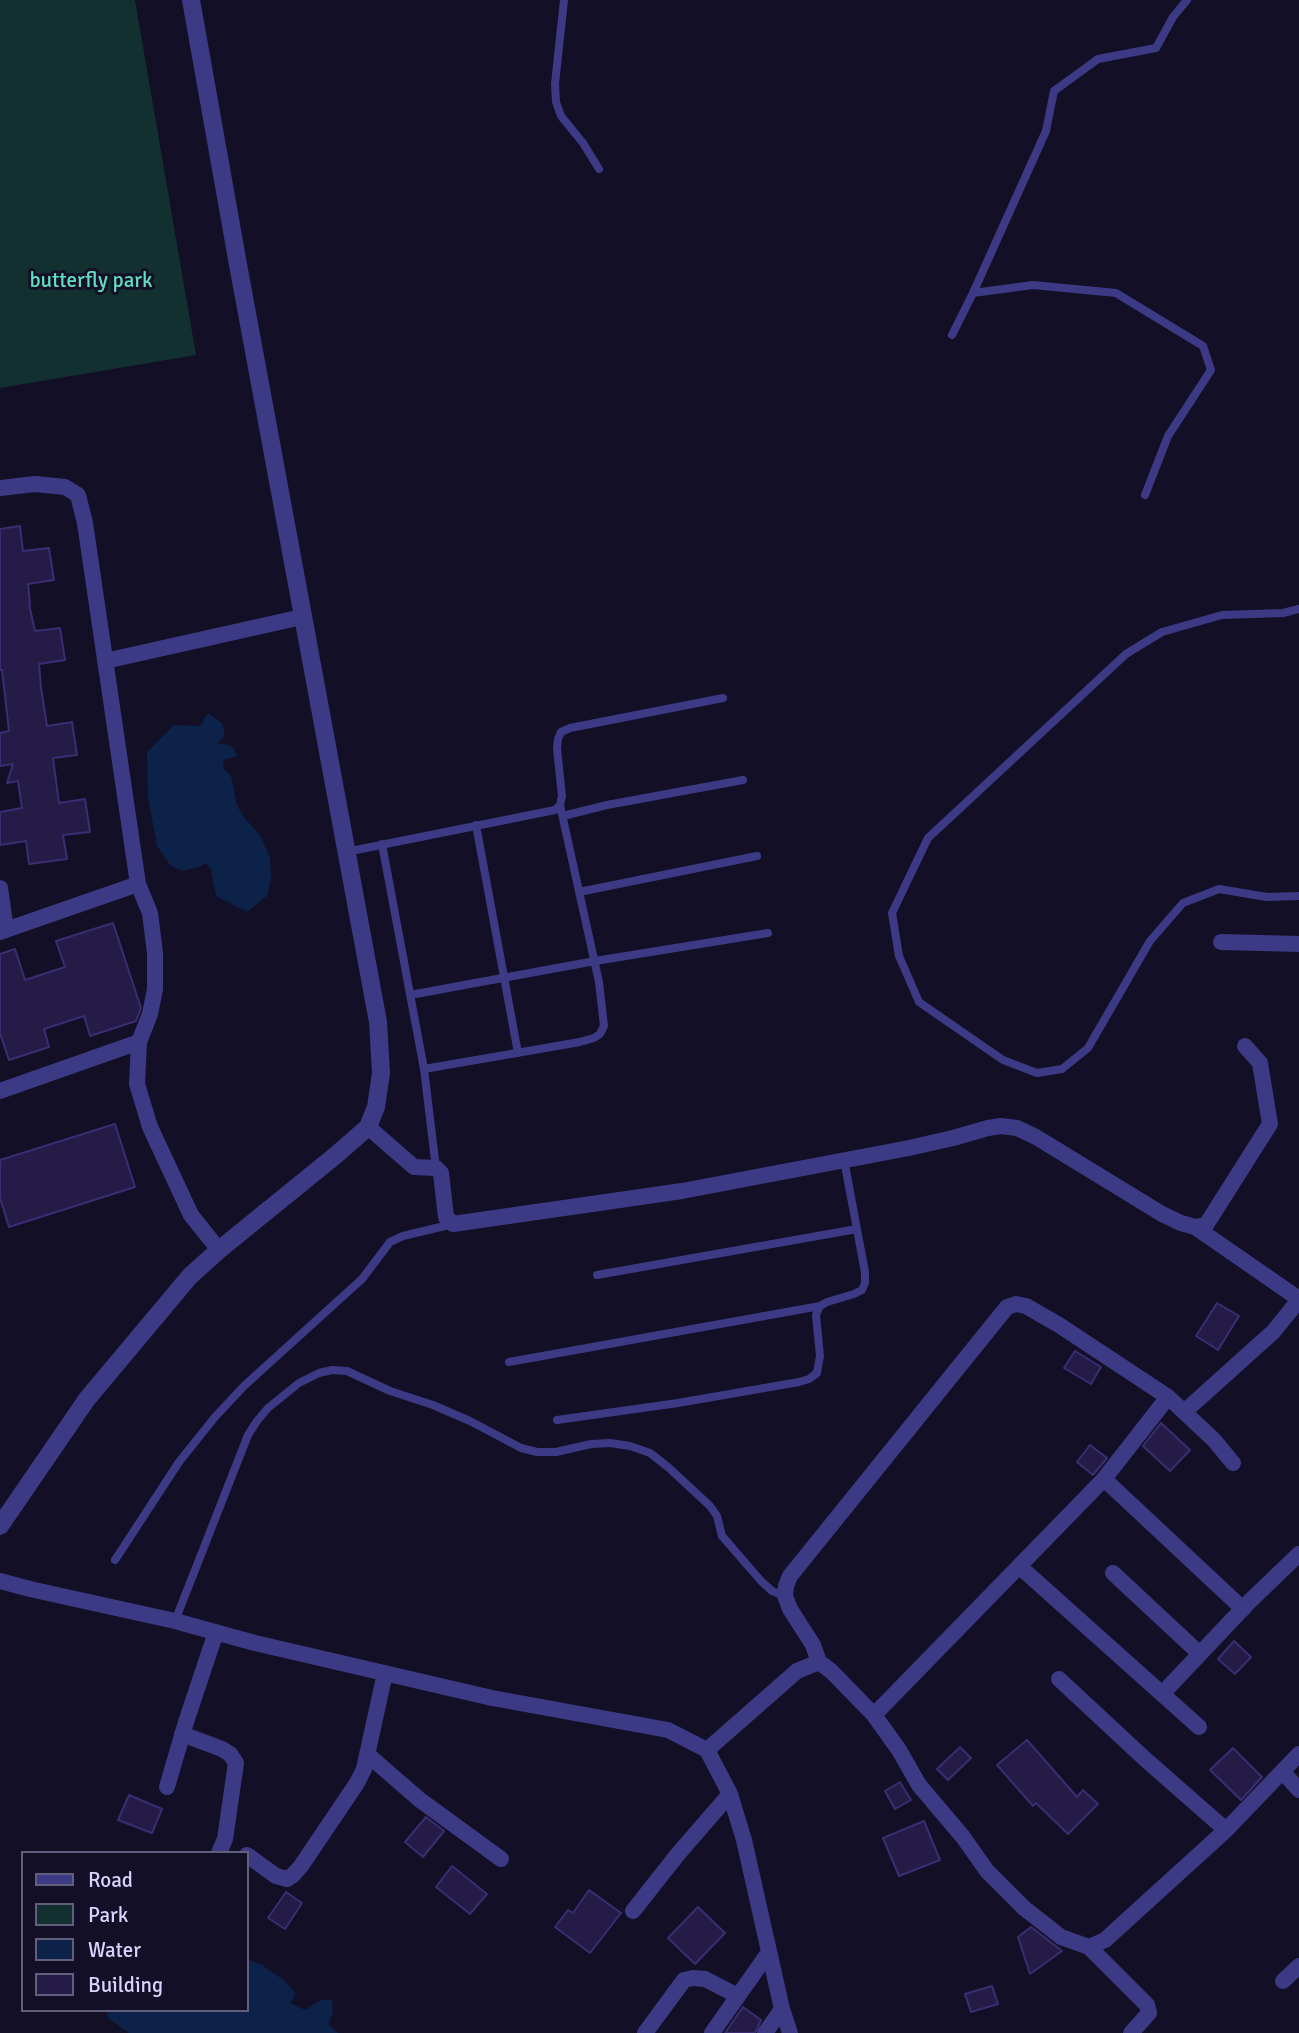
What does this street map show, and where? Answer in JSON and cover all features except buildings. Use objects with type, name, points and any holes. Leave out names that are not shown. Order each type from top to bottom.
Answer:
[{"type":"street","points":[[0,1526],[105,1375],[190,1276],[368,1127],[376,1107],[381,1073],[378,1023],[191,0]]},
{"type":"street","points":[[0,488],[35,484],[65,487],[78,495],[85,523],[138,884],[150,913],[155,953],[155,989],[139,1042],[137,1084],[150,1126],[191,1215],[219,1250]]},
{"type":"street","points":[[105,661],[302,617]]},
{"type":"street","points":[[0,888],[3,931],[138,884]]},
{"type":"street","points":[[1221,942],[1299,944]]},
{"type":"street","points":[[0,1091],[139,1042]]},
{"type":"street","points":[[1195,1227],[1206,1225],[1269,1124],[1260,1063],[1245,1046]]},
{"type":"street","points":[[368,1127],[414,1167],[436,1168],[441,1173],[446,1217],[453,1224],[682,1191],[953,1138],[988,1128],[1017,1128],[1162,1214],[1195,1227],[1299,1300],[1273,1332],[1184,1412]]},
{"type":"street","points":[[1131,2033],[1149,2013],[1147,2006],[1088,1947],[1061,1937],[1024,1908],[987,1871],[963,1837],[919,1785],[899,1750],[874,1715],[819,1662],[813,1645],[790,1609],[785,1596],[786,1586],[790,1576],[1007,1307],[1016,1304],[1026,1306],[1059,1325],[1168,1397],[1214,1440],[1233,1463]]},
{"type":"street","points":[[874,1715],[1104,1479],[1168,1397]]},
{"type":"street","points":[[1104,1479],[1243,1609]]},
{"type":"street","points":[[1162,1694],[1299,1554]]},
{"type":"street","points":[[1019,1566],[1199,1727]]},
{"type":"street","points":[[1114,1573],[1200,1654]]},
{"type":"street","points":[[0,1581],[492,1698],[668,1730],[706,1750],[730,1794],[744,1840],[782,2009],[790,2033]]},
{"type":"street","points":[[167,1787],[216,1632]]},
{"type":"street","points":[[706,1750],[797,1671],[819,1662]]},
{"type":"street","points":[[248,1856],[276,1876],[287,1879],[293,1875],[357,1783],[368,1754],[385,1673]]},
{"type":"street","points":[[1059,1679],[1226,1830]]},
{"type":"street","points":[[182,1734],[222,1749],[230,1754],[236,1763],[222,1846]]},
{"type":"street","points":[[368,1754],[420,1800],[501,1859]]},
{"type":"street","points":[[1088,1947],[1105,1940],[1226,1830],[1299,1754]]},
{"type":"street","points":[[1283,1772],[1299,1790]]},
{"type":"street","points":[[634,1911],[678,1854],[730,1794]]},
{"type":"street","points":[[712,2033],[769,1952]]},
{"type":"street","points":[[1283,1981],[1299,1966]]},
{"type":"street","points":[[645,2033],[684,1980],[705,1979],[738,1996]]},
{"type":"street","points":[[765,2033],[782,2009]]},
{"type":"lane","points":[[564,0],[555,84],[556,102],[561,116],[583,143],[599,169]]},
{"type":"lane","points":[[952,335],[1046,131],[1054,91],[1098,59],[1156,48],[1173,17],[1187,0]]},
{"type":"lane","points":[[973,293],[1033,285],[1116,293],[1203,346],[1211,370],[1168,436],[1145,495]]},
{"type":"lane","points":[[1299,609],[1283,613],[1222,615],[1191,623],[1162,632],[1126,654],[928,838],[892,913],[899,956],[919,1002],[1003,1060],[1037,1073],[1062,1069],[1088,1048],[1150,941],[1183,903],[1219,889],[1266,897],[1299,896]]},
{"type":"lane","points":[[424,1069],[580,1042],[600,1034],[604,1026],[603,1011],[560,805],[562,796],[558,739],[561,732],[569,728],[723,698]]},
{"type":"lane","points":[[563,816],[607,805],[743,780]]},
{"type":"lane","points":[[346,852],[543,814],[560,805]]},
{"type":"lane","points":[[476,825],[518,1053]]},
{"type":"lane","points":[[382,844],[424,1069],[436,1168]]},
{"type":"lane","points":[[579,892],[757,856]]},
{"type":"lane","points":[[410,995],[594,961],[768,933]]},
{"type":"lane","points":[[509,1362],[820,1306],[862,1290],[865,1272],[844,1160]]},
{"type":"lane","points":[[115,1560],[179,1462],[244,1386],[362,1279],[390,1242],[403,1236],[453,1224]]},
{"type":"lane","points":[[597,1276],[857,1229]]},
{"type":"lane","points":[[557,1420],[678,1403],[809,1379],[817,1373],[820,1365],[816,1315],[820,1306]]},
{"type":"lane","points":[[175,1621],[248,1435],[257,1420],[299,1382],[332,1370],[347,1371],[390,1391],[433,1405],[521,1448],[537,1452],[556,1452],[591,1444],[610,1443],[630,1446],[650,1454],[705,1501],[717,1516],[722,1536],[761,1581],[772,1591],[785,1596]]},
{"type":"green space","name":"butterfly park","points":[[0,0],[135,0],[196,355],[0,388]]},
{"type":"water","points":[[208,713],[222,723],[225,736],[218,743],[232,746],[238,756],[223,760],[224,769],[231,776],[237,805],[260,835],[270,857],[271,878],[267,896],[247,912],[216,896],[211,870],[206,863],[182,871],[170,865],[157,846],[148,798],[147,752],[174,725],[200,726]]},
{"type":"water","points":[[248,1959],[262,1965],[285,1981],[296,1994],[290,2003],[305,2010],[321,2000],[332,2000],[333,2013],[328,2024],[338,2033],[129,2033],[108,2018],[106,2012],[248,2012]]}]
